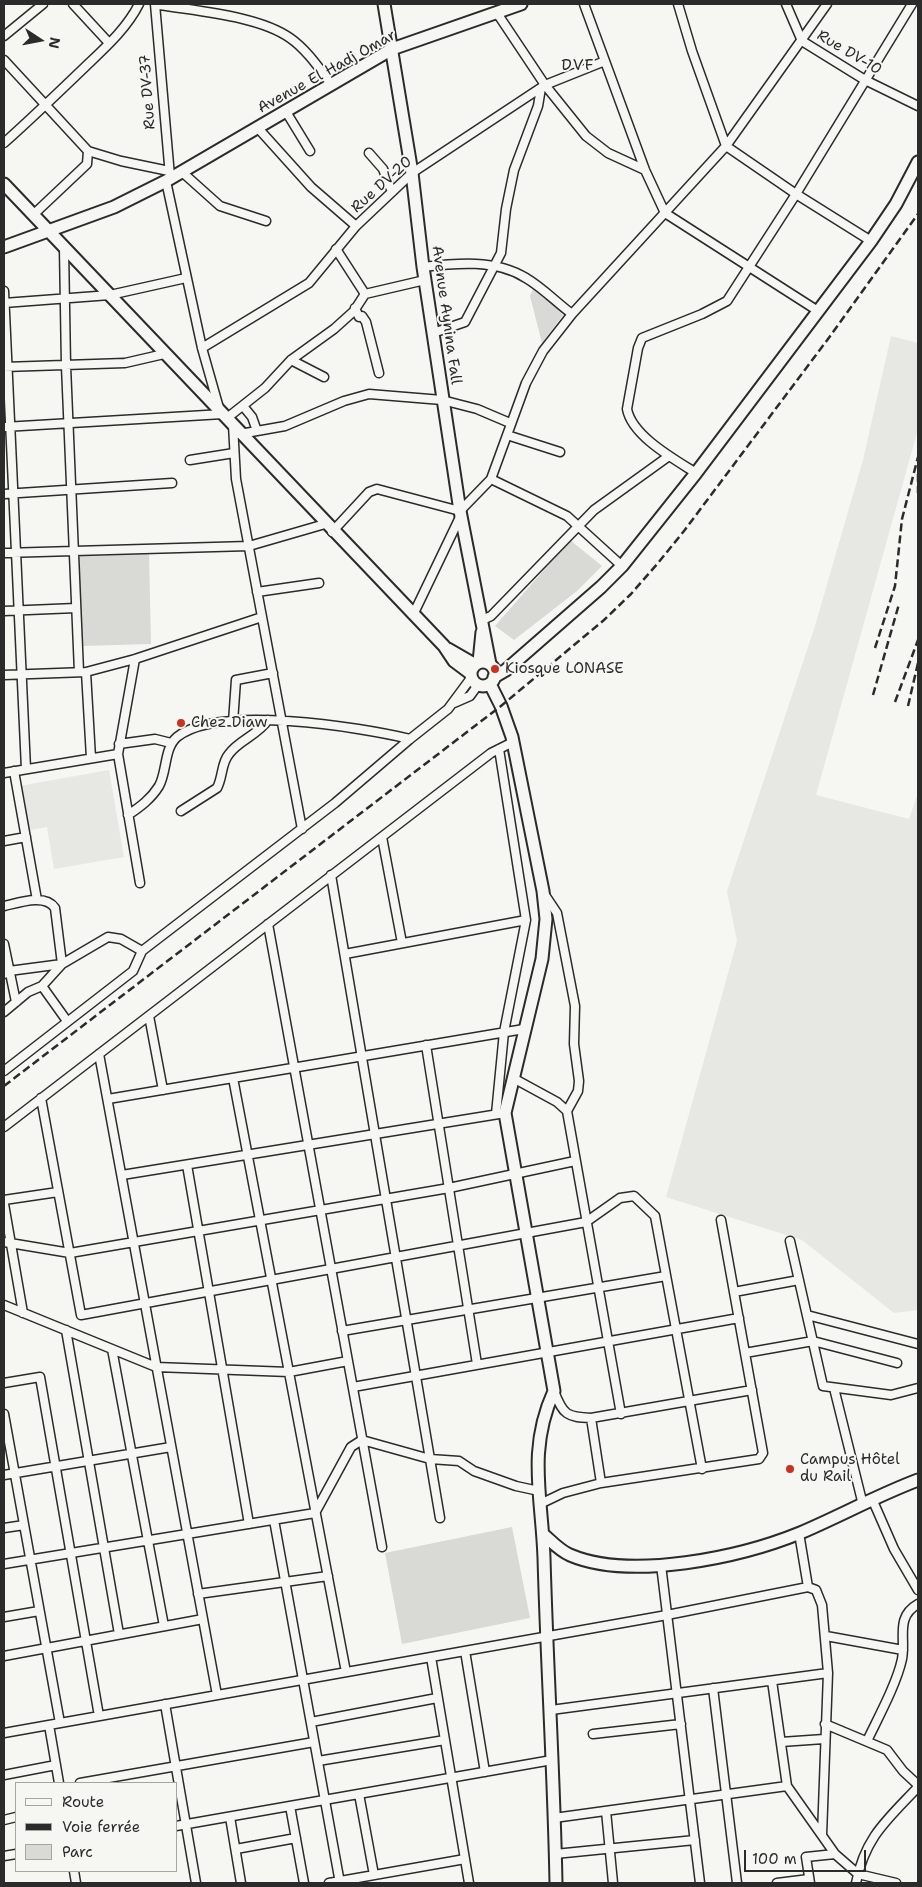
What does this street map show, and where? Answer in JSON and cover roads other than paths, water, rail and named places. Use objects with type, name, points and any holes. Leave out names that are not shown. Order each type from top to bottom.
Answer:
[{"type":"street","points":[[4,36],[43,4]]},
{"type":"street","points":[[73,4],[110,43]]},
{"type":"street","points":[[4,143],[46,106],[110,43],[133,16],[139,4]]},
{"type":"street","points":[[155,4],[271,27],[292,39],[331,84]]},
{"type":"street","name":"Rue DV-37","points":[[155,4],[168,177],[186,278],[202,348],[228,420],[234,453],[236,479],[302,829]]},
{"type":"street","name":"Avenue Aynina Fall","points":[[384,4],[412,173],[423,268],[442,400],[460,513],[481,625],[482,673],[501,706],[513,742],[543,891],[546,919],[546,937],[542,960],[513,1078],[501,1114]]},
{"type":"street","name":"Avenue El Hadj Omar","points":[[48,231],[114,207],[168,177],[182,172],[392,49],[521,4]]},
{"type":"street","points":[[584,4],[645,170],[664,213],[818,311]]},
{"type":"street","points":[[678,4],[692,51],[726,146],[796,194],[871,241]]},
{"type":"street","name":"Rue DV-10","points":[[786,4],[802,40],[865,80],[918,106]]},
{"type":"street","points":[[413,615],[460,513],[491,479],[526,383],[544,351],[572,314],[726,146],[827,4]]},
{"type":"street","points":[[696,473],[669,456],[639,432],[629,419],[627,409],[638,348],[646,335],[702,314],[727,301],[796,194],[912,4]]},
{"type":"street","points":[[497,13],[543,87],[586,136],[608,153],[645,170]]},
{"type":"street","points":[[4,60],[88,151],[168,177]]},
{"type":"street","name":"Rue DV-20","points":[[202,348],[309,283],[356,226],[412,173],[543,87],[606,61]]},
{"type":"street","points":[[433,333],[465,322],[496,266],[501,253],[506,209],[514,170],[538,106],[543,87]]},
{"type":"street","points":[[285,110],[310,151]]},
{"type":"street","points":[[257,127],[311,187],[356,226]]},
{"type":"street","points":[[33,215],[87,164],[88,151]]},
{"type":"street","points":[[369,153],[383,169],[392,192]]},
{"type":"street","points":[[4,1070],[133,971],[142,951],[335,803],[454,703],[482,673],[500,663],[516,659],[601,587],[622,566],[696,473],[871,241],[896,204],[918,162]]},
{"type":"street","points":[[182,172],[220,206],[266,220]]},
{"type":"street","points":[[4,184],[328,528],[413,615],[444,646],[482,673]]},
{"type":"street","points":[[4,247],[48,231]]},
{"type":"street","points":[[64,248],[66,366],[76,608],[91,758]]},
{"type":"street","points":[[336,250],[365,294]]},
{"type":"street","points":[[423,268],[460,264],[496,266],[526,278],[572,314]]},
{"type":"street","points":[[4,303],[65,300],[110,295],[186,278]]},
{"type":"street","points":[[228,420],[265,388],[291,360],[334,329],[356,308],[365,294],[425,280]]},
{"type":"street","points":[[4,291],[7,427],[13,494],[26,769]]},
{"type":"street","points":[[356,308],[359,317],[362,316],[366,322],[379,373]]},
{"type":"street","points":[[6,367],[125,363],[164,354]]},
{"type":"street","points":[[291,360],[324,377]]},
{"type":"street","points":[[7,427],[68,423],[228,420],[257,431],[285,426],[344,401],[369,394],[442,400],[477,409],[510,423]]},
{"type":"street","points":[[243,406],[252,417],[257,431]]},
{"type":"street","points":[[507,435],[560,452]]},
{"type":"street","points":[[190,460],[234,453]]},
{"type":"street","points":[[481,625],[594,510],[669,456]]},
{"type":"street","points":[[491,479],[566,516],[622,566]]},
{"type":"street","points":[[4,494],[172,484]]},
{"type":"street","points":[[4,554],[74,550],[249,546],[328,528],[369,492],[377,489],[460,513]]},
{"type":"street","points":[[257,592],[319,583]]},
{"type":"street","points":[[4,611],[76,608]]},
{"type":"street","points":[[4,675],[82,672],[135,658],[262,617]]},
{"type":"street","points":[[135,658],[118,754],[140,884]]},
{"type":"street","points":[[233,722],[236,680],[273,673]]},
{"type":"street","points":[[180,811],[217,788],[227,756],[234,748],[261,731],[268,720]]},
{"type":"street","points":[[128,815],[147,802],[159,786],[171,743],[191,728],[206,724],[282,720],[380,732],[410,739]]},
{"type":"street","points":[[119,744],[155,740],[171,743]]},
{"type":"street","points":[[4,1127],[382,837],[499,749],[513,742]]},
{"type":"street","points":[[499,749],[526,920],[504,1032],[501,1114],[516,1173],[554,1391],[561,1409],[571,1417],[592,1418],[752,1390]]},
{"type":"street","points":[[4,773],[118,754]]},
{"type":"street","points":[[14,771],[37,900]]},
{"type":"street","points":[[382,837],[402,943]]},
{"type":"street","points":[[4,841],[26,838]]},
{"type":"street","points":[[332,876],[440,1518]]},
{"type":"street","points":[[543,891],[557,912],[575,1006],[574,1044],[579,1081],[578,1091],[567,1111]]},
{"type":"street","points":[[4,906],[37,900],[53,905],[55,908],[62,964]]},
{"type":"street","points":[[345,954],[526,920]]},
{"type":"street","points":[[268,924],[382,1547]]},
{"type":"street","points":[[4,1012],[28,992],[42,986],[62,964],[108,937],[121,939],[142,951]]},
{"type":"street","points":[[4,944],[6,973],[16,1002]]},
{"type":"street","points":[[6,973],[62,964]]},
{"type":"street","points":[[42,986],[67,1021]]},
{"type":"street","points":[[149,1016],[163,1090]]},
{"type":"street","points":[[108,1099],[524,1029]]},
{"type":"street","points":[[426,1045],[477,1364]]},
{"type":"street","points":[[99,1054],[217,1696]]},
{"type":"street","points":[[233,1078],[346,1672]]},
{"type":"street","points":[[513,1078],[557,1102],[567,1111],[621,1414]]},
{"type":"street","points":[[41,1098],[81,1315],[586,1222],[620,1198],[634,1196],[655,1216],[702,1470]]},
{"type":"street","points":[[122,1175],[501,1114]]},
{"type":"street","points":[[7,1243],[70,1253],[449,1188],[576,1161]]},
{"type":"street","points":[[186,1165],[248,1524]]},
{"type":"street","points":[[23,1313],[7,1243],[4,1202],[58,1192]]},
{"type":"street","points":[[540,1504],[563,1493],[601,1483],[702,1470],[759,1459],[763,1453],[721,1220]]},
{"type":"street","points":[[790,1241],[823,1386],[891,1395],[918,1388]]},
{"type":"street","points":[[342,1331],[666,1276]]},
{"type":"street","points":[[734,1292],[799,1280]]},
{"type":"street","points":[[4,1305],[156,1367],[289,1372],[348,1360]]},
{"type":"street","points":[[807,1315],[918,1344]]},
{"type":"street","points":[[352,1387],[739,1318]]},
{"type":"street","points":[[66,1330],[119,1634]]},
{"type":"street","points":[[745,1352],[813,1341],[896,1363]]},
{"type":"street","points":[[112,1348],[164,1626]]},
{"type":"street","points":[[4,1383],[40,1377],[99,1716]]},
{"type":"street","points":[[834,1388],[868,1503],[918,1590]]},
{"type":"street","points":[[554,1391],[538,1440],[539,1491],[544,1534],[546,1637],[551,1710],[556,1883]]},
{"type":"street","points":[[4,1414],[60,1723]]},
{"type":"street","points":[[592,1418],[601,1483]]},
{"type":"street","points":[[315,1513],[351,1447],[362,1440],[430,1459],[459,1461],[474,1471],[516,1486],[539,1491]]},
{"type":"street","points":[[4,1474],[171,1447]]},
{"type":"street","points":[[544,1534],[568,1554],[600,1564],[661,1565],[727,1556],[799,1533],[918,1480]]},
{"type":"street","points":[[4,1564],[315,1513]]},
{"type":"street","points":[[274,1520],[340,1882]]},
{"type":"street","points":[[4,1528],[24,1525]]},
{"type":"street","points":[[799,1533],[808,1587]]},
{"type":"street","points":[[661,1565],[700,1883]]},
{"type":"street","points":[[198,1594],[328,1576]]},
{"type":"street","points":[[4,1733],[546,1637],[808,1587],[816,1590],[822,1605],[826,1636],[828,1673],[824,1740],[822,1835]]},
{"type":"street","points":[[867,1741],[900,1666],[903,1650],[904,1618],[918,1604]]},
{"type":"street","points":[[4,1617],[39,1611]]},
{"type":"street","points":[[4,1656],[202,1619]]},
{"type":"street","points":[[826,1636],[903,1650]]},
{"type":"street","points":[[464,1651],[485,1772]]},
{"type":"street","points":[[430,1657],[469,1883]]},
{"type":"street","points":[[551,1710],[828,1673]]},
{"type":"street","points":[[772,1681],[787,1786],[835,1854],[858,1874],[896,1883]]},
{"type":"street","points":[[713,1688],[738,1883]]},
{"type":"street","points":[[311,1722],[438,1698]]},
{"type":"street","points":[[165,1704],[196,1883]]},
{"type":"street","points":[[593,1734],[681,1724]]},
{"type":"street","points":[[825,1724],[887,1750],[918,1786],[874,1835],[867,1846],[856,1883]]},
{"type":"street","points":[[49,1725],[59,1782]]},
{"type":"street","points":[[318,1761],[445,1740]]},
{"type":"street","points":[[781,1742],[824,1740]]},
{"type":"street","points":[[86,1782],[314,1742]]},
{"type":"street","points":[[178,1826],[552,1760]]},
{"type":"street","points":[[4,1775],[56,1766]]},
{"type":"street","points":[[554,1818],[787,1786]]},
{"type":"street","points":[[359,1794],[374,1875]]},
{"type":"street","points":[[290,1806],[304,1883]]},
{"type":"street","points":[[606,1811],[612,1883]]},
{"type":"street","points":[[230,1816],[242,1883]]},
{"type":"street","points":[[236,1849],[296,1838]]},
{"type":"street","points":[[555,1854],[695,1840]]},
{"type":"street","points":[[778,1883],[809,1881],[806,1857],[835,1854]]},
{"type":"street","points":[[329,1883],[465,1859]]},
{"type":"railway","points":[[4,1086],[501,706],[604,620],[631,594],[684,531],[828,339],[918,214]]},
{"type":"railway","points":[[875,648],[895,586],[902,519],[918,457]]},
{"type":"railway","points":[[918,474],[918,493]]},
{"type":"railway","points":[[873,695],[899,604]]},
{"type":"railway","points":[[895,702],[918,640]]},
{"type":"railway","points":[[908,706],[918,663]]},
{"type":"place","name":"Kiosque LONASE","points":[[495,669]]},
{"type":"place","name":"Chez Diaw","points":[[181,723]]},
{"type":"place","name":"Campus Hôtel du Rail","points":[[790,1469]]},
{"type":"district","name":"DVF","points":[[578,66]]}]
